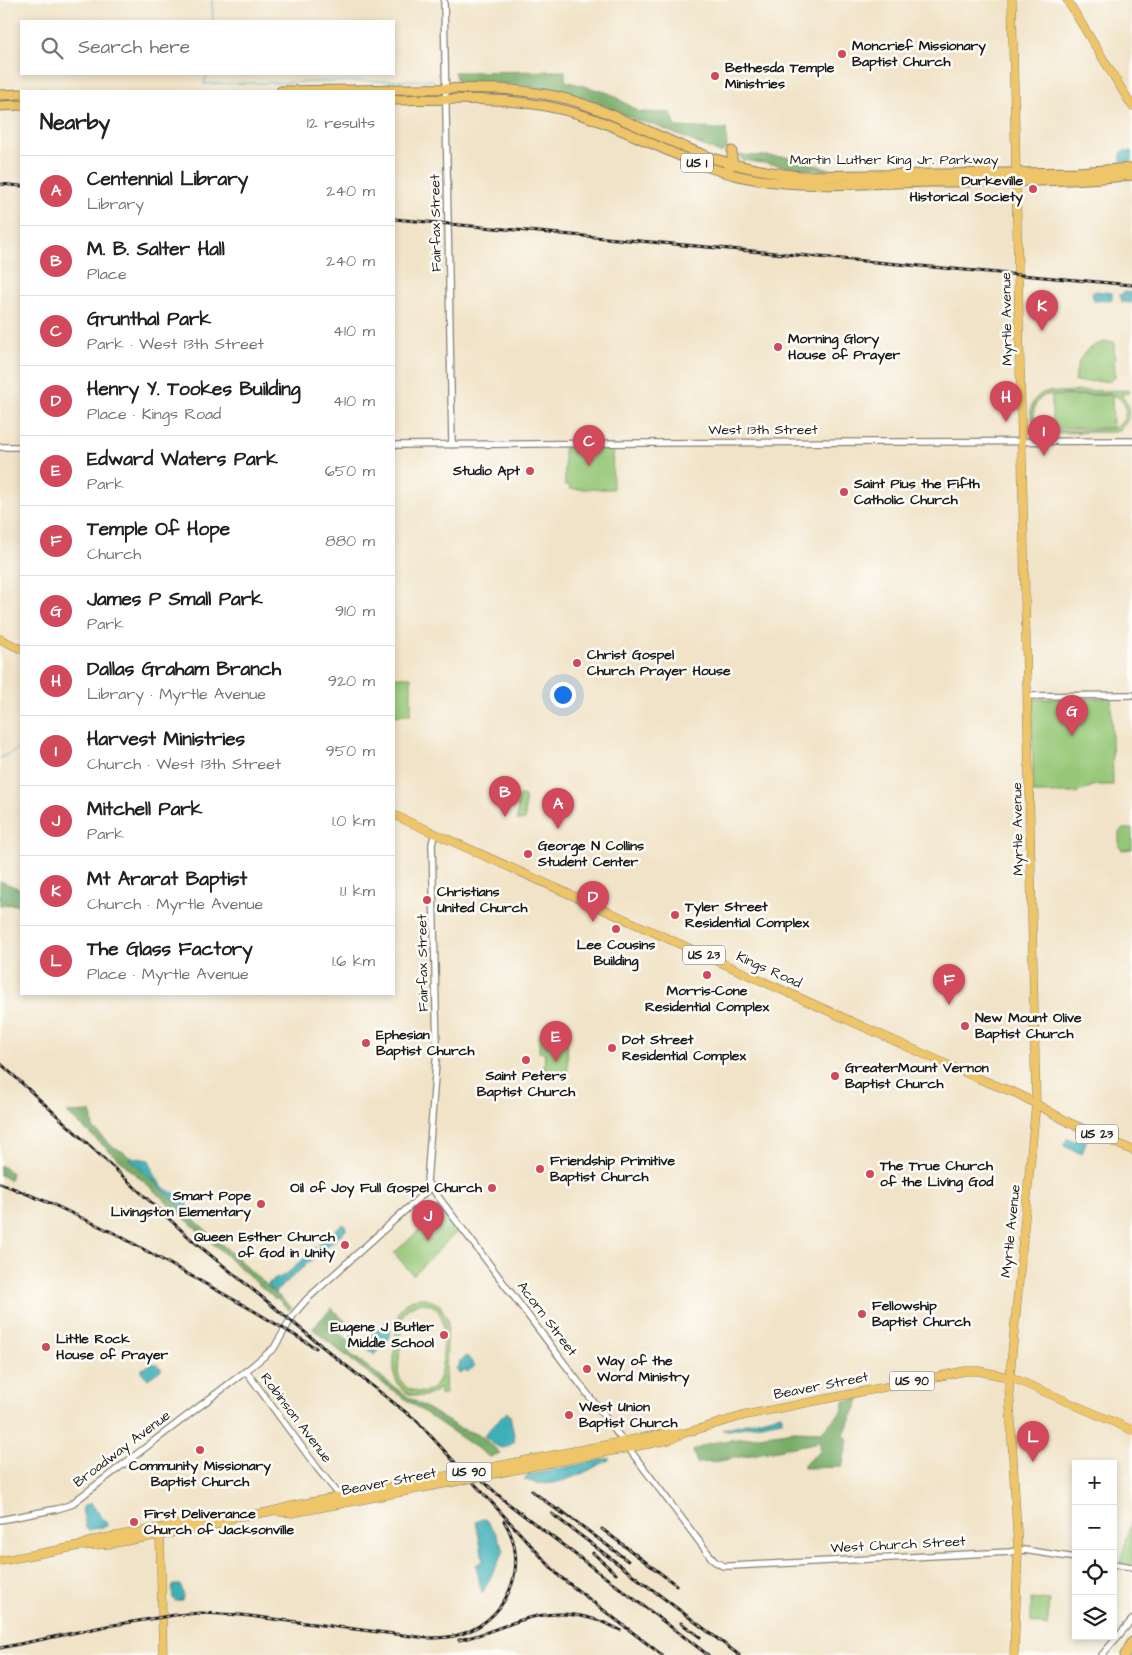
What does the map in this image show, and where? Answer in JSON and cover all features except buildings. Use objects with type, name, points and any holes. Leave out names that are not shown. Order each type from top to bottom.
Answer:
[{"type":"highway","name":"US 1","points":[[336,90],[446,88],[509,89],[538,93],[570,100],[608,114],[716,159],[732,151],[732,169]]},
{"type":"highway","points":[[0,95],[20,94]]},
{"type":"highway","name":"Martin Luther King Jr. Parkway","points":[[395,100],[506,100],[537,104],[569,111],[606,124],[701,165],[738,171],[822,176],[1092,178],[1132,175]]},
{"type":"highway","points":[[0,106],[20,106]]},
{"type":"highway","name":"Martin Luther King Jr. Parkway","points":[[732,169],[767,181],[808,184],[1016,177],[1132,168]]},
{"type":"highway","points":[[1125,1655],[1132,1642]]},
{"type":"main road","name":"Myrtle Avenue","points":[[1012,0],[1036,1104],[1009,1377],[1018,1550],[1014,1655]]},
{"type":"main road","points":[[1067,0],[1132,106]]},
{"type":"main road","points":[[0,639],[20,649]]},
{"type":"main road","name":"Kings Road","points":[[395,815],[977,1078],[1018,1094],[1070,1123],[1132,1150]]},
{"type":"main road","name":"Beaver Street","points":[[0,1560],[78,1546],[94,1540],[160,1532],[218,1517],[234,1517],[291,1506],[343,1500],[626,1445],[669,1440],[686,1432],[746,1415],[955,1372],[974,1370],[1009,1377],[1132,1430]]},
{"type":"main road","points":[[160,1532],[163,1655]]},
{"type":"street","name":"Fairfax Street","points":[[444,0],[452,445]]},
{"type":"street","name":"West 13th Street","points":[[395,445],[1132,441]]},
{"type":"street","points":[[0,447],[20,447]]},
{"type":"street","points":[[1027,696],[1132,695]]},
{"type":"street","name":"Fairfax Street","points":[[429,1185],[437,1049],[432,843],[435,834]]},
{"type":"street","name":"Broadway Avenue","points":[[0,1520],[57,1509],[70,1504],[246,1371],[274,1348],[294,1314],[307,1299],[429,1185]]},
{"type":"street","name":"Acorn Street","points":[[429,1185],[711,1558],[720,1565]]},
{"type":"street","name":"Robinson Avenue","points":[[246,1371],[284,1425],[343,1500]]},
{"type":"street","name":"West Church Street","points":[[720,1565],[992,1553],[1018,1550],[1039,1551],[1072,1557]]},
{"type":"street","points":[[1117,1565],[1132,1567]]},
{"type":"street","points":[[1102,1655],[1132,1620]]},
{"type":"green space","points":[[565,71],[565,81],[609,93],[639,112],[671,113],[676,127],[726,129],[727,149],[720,153],[654,125],[562,92],[493,83],[458,83],[454,72]]},
{"type":"green space","points":[[739,155],[787,157],[833,170],[814,170],[742,160]]},
{"type":"green space","points":[[1105,342],[1114,342],[1115,377],[1111,381],[1075,382],[1077,367],[1082,356],[1091,348]]},
{"type":"green space","points":[[1129,390],[1130,393],[1121,394],[1127,404],[1127,420],[1121,429],[1115,432],[1049,433],[1036,426],[1031,414],[1034,402],[1038,396],[1045,392]],"holes":[[[1108,394],[1115,396],[1123,403],[1125,414],[1120,424],[1114,428],[1051,430],[1041,426],[1034,416],[1037,403],[1046,395]]]},
{"type":"green space","points":[[1112,395],[1113,428],[1052,428],[1052,396]]},
{"type":"green space","points":[[612,445],[613,489],[570,489],[570,485],[565,485],[564,447]]},
{"type":"green space","points":[[395,677],[411,677],[411,715],[395,716]]},
{"type":"green space","points":[[1111,698],[1113,785],[1095,785],[1076,793],[1033,793],[1032,701],[1036,699]]},
{"type":"green space","points":[[518,796],[525,796],[525,820],[517,820]]},
{"type":"green space","points":[[1123,829],[1132,829],[1132,849],[1122,850],[1119,847],[1119,832]]},
{"type":"green space","points":[[0,881],[20,889],[20,904],[0,905]]},
{"type":"green space","points":[[539,1034],[566,1035],[568,1073],[544,1071],[545,1053],[539,1052]]},
{"type":"green space","points":[[91,1112],[93,1128],[112,1146],[125,1153],[187,1213],[292,1308],[289,1310],[277,1298],[275,1299],[67,1113]]},
{"type":"green space","points":[[0,1165],[12,1173],[10,1180],[0,1175]]},
{"type":"green space","points":[[444,1208],[460,1229],[413,1275],[394,1253]]},
{"type":"green space","points":[[426,1298],[440,1305],[448,1320],[445,1395],[440,1395],[440,1388],[427,1395],[414,1396],[402,1390],[395,1377],[394,1361],[397,1320],[403,1306],[408,1301]],"holes":[[[424,1303],[436,1308],[441,1316],[443,1325],[441,1371],[438,1381],[432,1389],[424,1392],[406,1387],[398,1372],[402,1317],[408,1308]]]},
{"type":"green space","points":[[332,1308],[347,1323],[338,1332],[356,1345],[348,1352],[405,1395],[459,1428],[480,1435],[500,1453],[490,1457],[377,1379],[312,1328]]},
{"type":"green space","points":[[860,1398],[844,1434],[848,1440],[842,1467],[804,1468],[804,1464],[820,1452],[820,1442],[714,1462],[697,1463],[693,1451],[709,1443],[794,1431],[821,1432],[843,1410],[844,1401]]},
{"type":"green space","points":[[1132,1519],[1132,1564],[1120,1563]]},
{"type":"green space","points":[[1031,1599],[1050,1601],[1047,1627],[1031,1622]]},
{"type":"water","points":[[1123,151],[1132,151],[1132,161],[1121,162]]},
{"type":"water","points":[[1097,291],[1112,293],[1112,300],[1094,301],[1092,293]]},
{"type":"water","points":[[1124,292],[1132,293],[1132,303],[1122,302],[1120,295]]},
{"type":"water","points":[[1082,1136],[1087,1138],[1082,1154],[1064,1146],[1067,1139],[1075,1141]]},
{"type":"water","points":[[129,1158],[149,1160],[162,1186],[171,1192],[187,1196],[189,1212],[187,1213]]},
{"type":"water","points":[[342,1224],[346,1227],[346,1230],[275,1292],[268,1287],[270,1282],[289,1272]]},
{"type":"water","points":[[388,1320],[391,1320],[389,1339],[374,1355],[366,1346],[367,1339]]},
{"type":"water","points":[[467,1356],[475,1366],[467,1372],[465,1370],[459,1373],[456,1368],[460,1365],[459,1362]]},
{"type":"water","points":[[152,1363],[162,1369],[148,1379],[142,1373],[142,1369]]},
{"type":"water","points":[[507,1412],[510,1415],[515,1441],[503,1448],[495,1445],[484,1436]]},
{"type":"water","points":[[781,1414],[782,1420],[724,1431],[723,1429]]},
{"type":"water","points":[[609,1458],[609,1460],[579,1475],[556,1482],[534,1483],[524,1479],[528,1475]]},
{"type":"water","points":[[91,1503],[107,1526],[89,1530],[86,1528],[82,1509]]},
{"type":"water","points":[[485,1519],[494,1530],[504,1550],[482,1594],[476,1565],[482,1562],[483,1559],[476,1522]]},
{"type":"water","points":[[173,1585],[180,1585],[183,1594],[182,1600],[175,1601],[173,1599]]},
{"type":"waterway","points":[[212,0],[213,20]]},
{"type":"waterway","points":[[204,84],[207,75]]},
{"type":"waterway","points":[[204,84],[434,80]]},
{"type":"waterway","points":[[0,758],[20,748]]},
{"type":"waterway","points":[[0,893],[20,893]]},
{"type":"railway","points":[[0,184],[20,186]]},
{"type":"railway","points":[[395,219],[1132,285]]},
{"type":"railway","points":[[0,1063],[192,1240],[340,1361],[417,1421],[559,1576],[662,1655]]},
{"type":"railway","points":[[0,1183],[52,1204],[116,1234],[316,1348]]},
{"type":"railway","points":[[483,1481],[506,1502],[708,1655]]},
{"type":"railway","points":[[532,1491],[564,1515]]},
{"type":"railway","points":[[559,1509],[628,1561]]},
{"type":"railway","points":[[552,1514],[739,1655]]},
{"type":"railway","points":[[0,1648],[107,1626],[175,1615],[201,1613],[241,1615],[427,1638],[454,1636],[472,1630],[487,1620],[500,1607],[509,1592],[514,1575],[516,1557],[512,1539],[504,1521]]},
{"type":"railway","points":[[602,1529],[676,1585]]},
{"type":"railway","points":[[593,1553],[616,1574]]},
{"type":"railway","points":[[459,1640],[531,1617],[557,1614],[595,1620],[620,1630]]},
{"type":"railway","points":[[681,1623],[700,1637]]},
{"type":"place","name":"Moncrief Missionary Baptist Church","points":[[842,54]]},
{"type":"place","name":"Bethesda Temple Ministries","points":[[715,76]]},
{"type":"place","name":"Durkeville Historical Society","points":[[1033,189]]},
{"type":"place","name":"Mt Ararat Baptist","points":[[1042,331]]},
{"type":"place","name":"Morning Glory House of Prayer","points":[[778,347]]},
{"type":"place","name":"Dallas Graham Branch","points":[[1006,422]]},
{"type":"place","name":"Harvest Ministries","points":[[1044,456]]},
{"type":"place","name":"Grunthal Park","points":[[589,466]]},
{"type":"place","name":"Studio Apt","points":[[530,471]]},
{"type":"place","name":"Saint Pius the Fifth Catholic Church","points":[[844,492]]},
{"type":"place","name":"Christ Gospel Church Prayer House","points":[[577,663]]},
{"type":"place","name":"James P Small Park","points":[[1072,736]]},
{"type":"place","name":"M. B. Salter Hall","points":[[505,817]]},
{"type":"place","name":"Centennial Library","points":[[558,829]]},
{"type":"place","name":"George N Collins Student Center","points":[[528,854]]},
{"type":"place","name":"Christians United Church","points":[[427,900]]},
{"type":"place","name":"Tyler Street Residential Complex","points":[[675,915]]},
{"type":"place","name":"Henry Y. Tookes Building","points":[[593,922]]},
{"type":"place","name":"Lee Cousins Building","points":[[616,929]]},
{"type":"place","name":"Morris-Cone Residential Complex","points":[[707,975]]},
{"type":"place","name":"Temple Of Hope","points":[[949,1005]]},
{"type":"place","name":"New Mount Olive Baptist Church","points":[[965,1026]]},
{"type":"place","name":"Ephesian Baptist Church","points":[[366,1043]]},
{"type":"place","name":"Dot Street Residential Complex","points":[[612,1048]]},
{"type":"place","name":"Saint Peters Baptist Church","points":[[526,1060]]},
{"type":"place","name":"Edward Waters Park","points":[[556,1062]]},
{"type":"place","name":"GreaterMount Vernon Baptist Church","points":[[835,1076]]},
{"type":"place","name":"Friendship Primitive Baptist Church","points":[[540,1169]]},
{"type":"place","name":"The True Church of the Living God","points":[[870,1174]]},
{"type":"place","name":"Oil of Joy Full Gospel Church","points":[[492,1188]]},
{"type":"place","name":"Smart Pope Livingston Elementary","points":[[261,1204]]},
{"type":"place","name":"Mitchell Park","points":[[428,1241]]},
{"type":"place","name":"Queen Esther Church of God in Unity","points":[[345,1245]]},
{"type":"place","name":"Fellowship Baptist Church","points":[[862,1314]]},
{"type":"place","name":"Eugene J Butler Middle School","points":[[444,1335]]},
{"type":"place","name":"Little Rock House of Prayer","points":[[46,1347]]},
{"type":"place","name":"Way of the Word Ministry","points":[[587,1369]]},
{"type":"place","name":"West Union Baptist Church","points":[[569,1415]]},
{"type":"place","name":"Community Missionary Baptist Church","points":[[200,1450]]},
{"type":"place","name":"The Glass Factory","points":[[1033,1462]]},
{"type":"place","name":"First Deliverance Church of Jacksonville","points":[[134,1522]]}]
